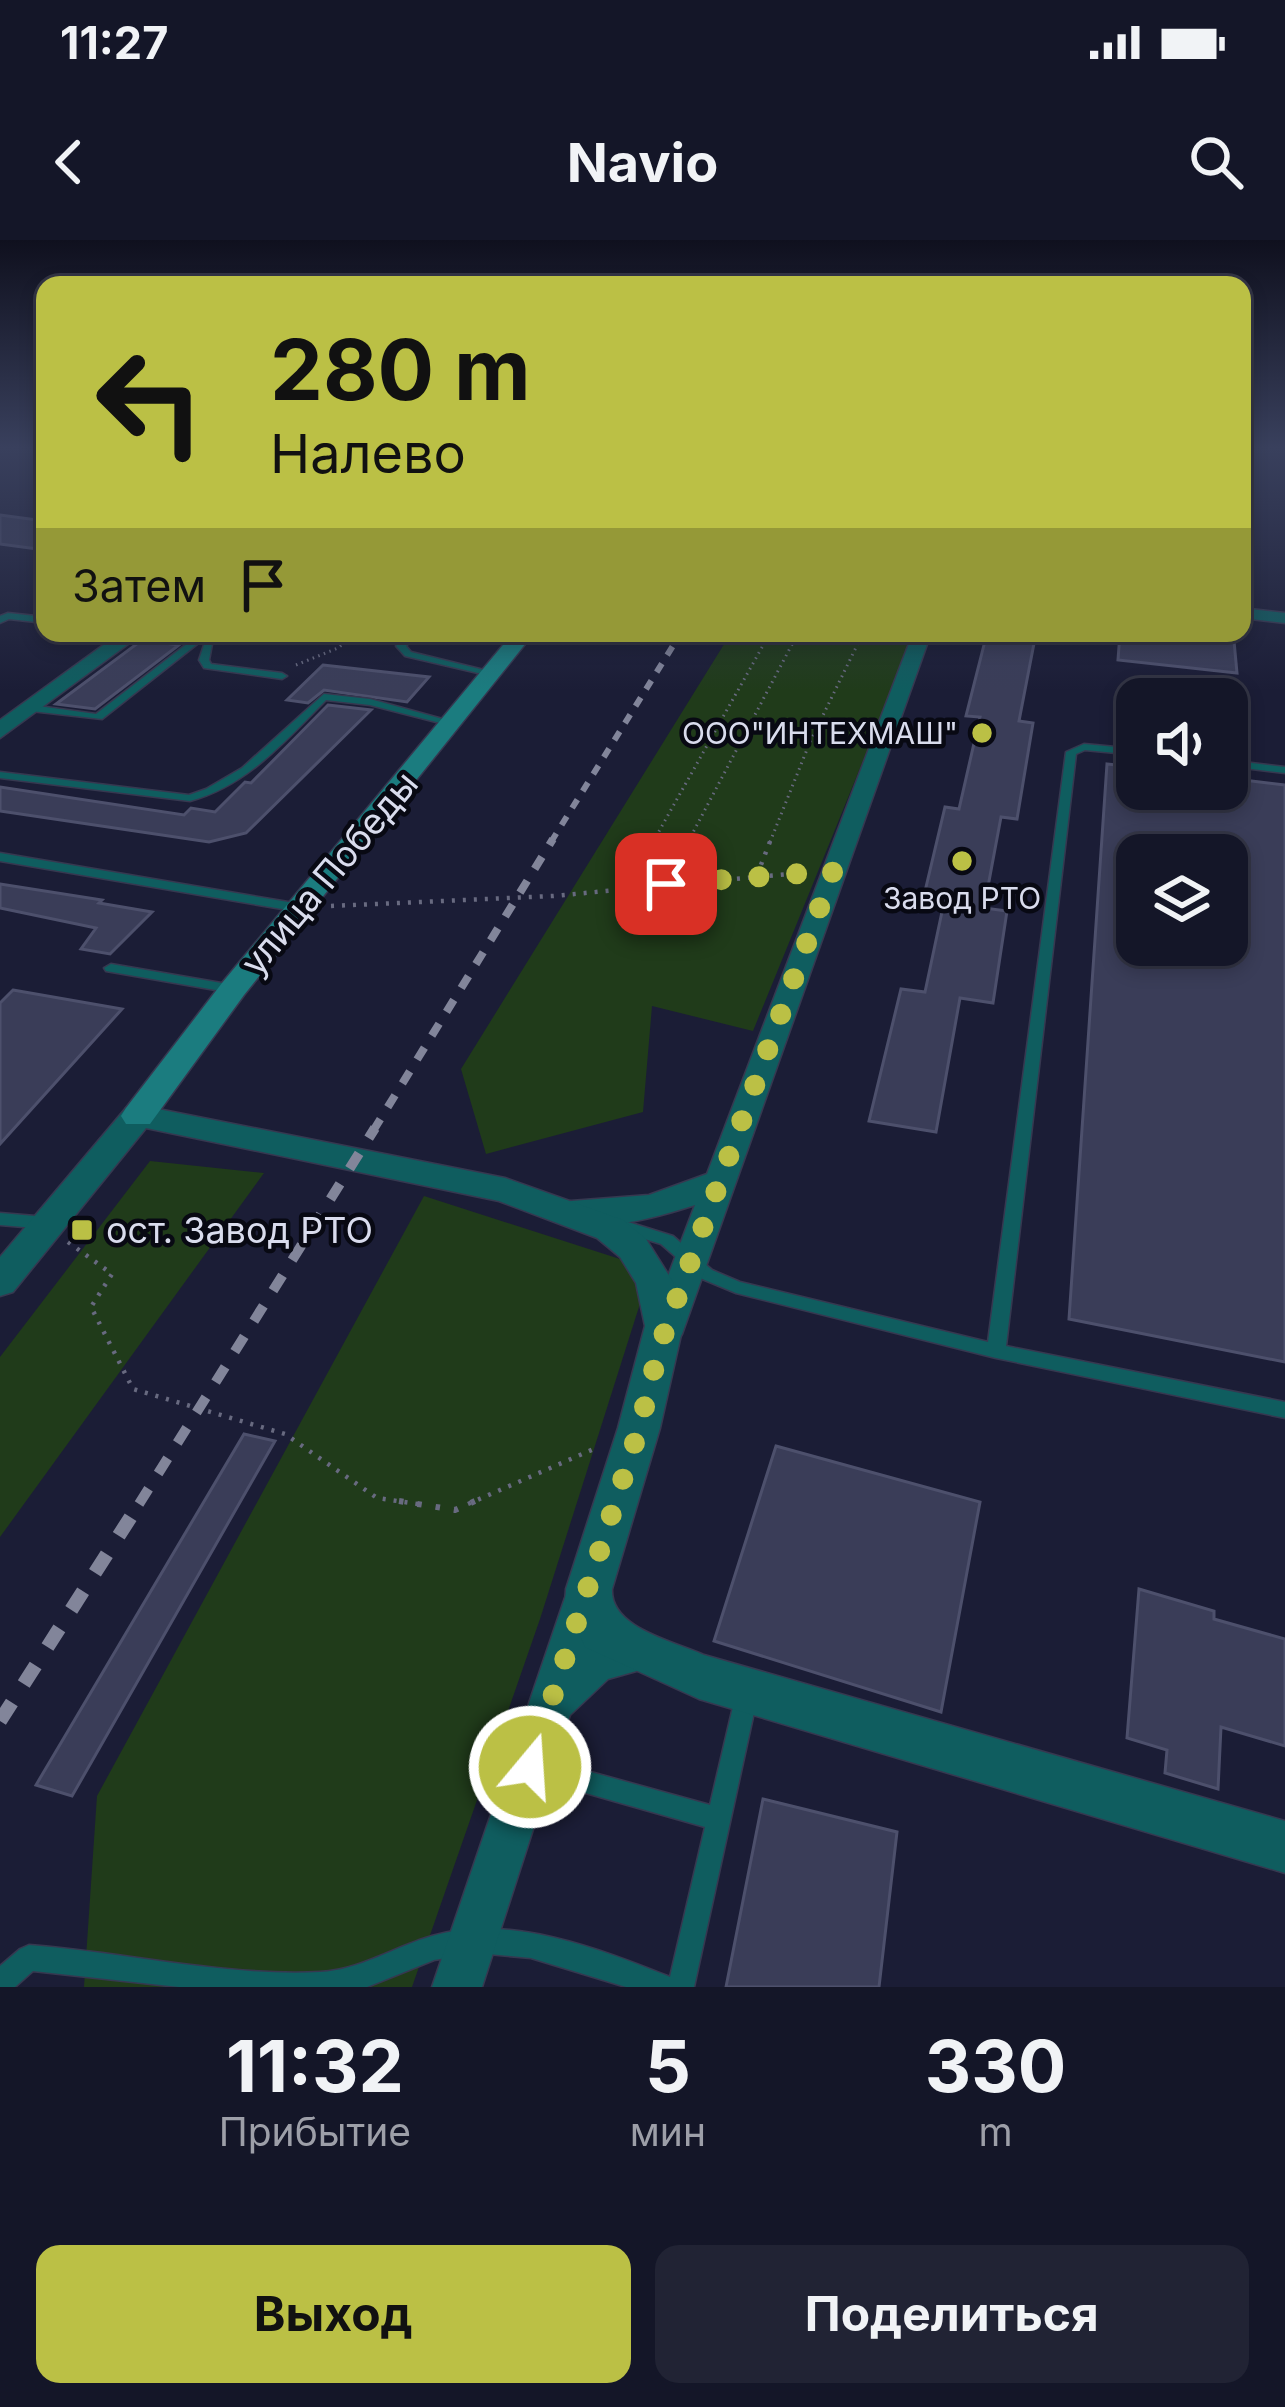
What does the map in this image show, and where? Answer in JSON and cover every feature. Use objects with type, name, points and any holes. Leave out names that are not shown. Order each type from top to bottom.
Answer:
[{"type":"main road","name":"улица Победы","points":[[138,1116],[233,989],[517,642]]},
{"type":"street","points":[[1251,614],[1285,617]]},
{"type":"street","points":[[0,731],[122,642]]},
{"type":"street","points":[[457,1987],[589,1589],[660,1345],[919,642]]},
{"type":"street","points":[[138,1116],[472,1182],[610,1229],[644,1264],[663,1310],[660,1345]]},
{"type":"street","name":"улица Победы","points":[[0,1282],[138,1116]]},
{"type":"street","points":[[571,1213],[644,1209],[699,1192],[723,1179]]},
{"type":"street","points":[[589,1589],[592,1617],[602,1632],[639,1652],[748,1691],[1285,1846]]},
{"type":"street","points":[[544,1723],[583,1670],[616,1654],[639,1652]]},
{"type":"lane","points":[[0,620],[8,616],[36,619]]},
{"type":"lane","points":[[31,708],[98,717],[195,642]]},
{"type":"lane","points":[[210,642],[204,660],[207,666],[282,676]]},
{"type":"lane","points":[[404,642],[401,646],[408,655],[491,674]]},
{"type":"lane","points":[[0,775],[190,798],[219,789],[245,772],[324,697],[370,702],[452,723]]},
{"type":"lane","points":[[996,1352],[1071,752],[1084,747],[1116,750]]},
{"type":"lane","points":[[1248,766],[1285,770]]},
{"type":"lane","points":[[0,857],[303,904]]},
{"type":"lane","points":[[111,968],[233,989]]},
{"type":"lane","points":[[571,1213],[653,1233],[736,1288],[996,1352],[1285,1410]]},
{"type":"lane","points":[[0,1219],[47,1223]]},
{"type":"lane","points":[[681,1987],[748,1691]]},
{"type":"lane","points":[[530,1767],[718,1819]]},
{"type":"lane","points":[[0,1983],[14,1966],[29,1958],[187,1979],[340,1983],[412,1955],[473,1941],[541,1948],[663,1987]]},
{"type":"path","points":[[282,676],[306,658],[346,642]]},
{"type":"path","points":[[628,887],[765,642]]},
{"type":"path","points":[[666,884],[793,642]]},
{"type":"path","points":[[756,876],[810,742],[859,642]]},
{"type":"path","points":[[303,904],[458,902],[833,871]]},
{"type":"path","points":[[47,1223],[112,1274],[91,1307],[133,1389],[285,1434],[377,1498],[455,1510],[639,1429]]},
{"type":"green space","points":[[725,642],[911,642],[753,1031],[652,1006],[643,1112],[486,1154],[461,1069]]},
{"type":"green space","points":[[150,1161],[264,1173],[0,1537],[0,1357]]},
{"type":"green space","points":[[424,1196],[651,1269],[540,1619],[412,1987],[84,1987],[97,1796]]},
{"type":"building","points":[[0,528],[36,528],[36,549],[0,544]]},
{"type":"building","points":[[139,642],[179,645],[95,709],[56,704]]},
{"type":"building","name":"Завод РТО","points":[[985,642],[1034,642],[1019,721],[1033,723],[1017,819],[1001,817],[984,908],[1007,911],[993,1003],[960,998],[936,1132],[869,1121],[901,989],[925,992],[943,907],[922,904],[945,807],[959,809],[980,717],[966,716]]},
{"type":"building","points":[[1119,642],[1234,642],[1237,673],[1118,660]]},
{"type":"building","points":[[323,665],[429,677],[407,702],[324,690],[308,703],[287,700]]},
{"type":"building","points":[[328,705],[371,710],[246,833],[209,842],[0,811],[0,787],[184,815],[191,808],[215,812],[245,782],[251,783]]},
{"type":"building","points":[[1107,764],[1116,765],[1116,810],[1248,810],[1248,781],[1285,785],[1285,1362],[1069,1319]]},
{"type":"building","points":[[0,884],[152,912],[110,954],[81,949],[96,928],[0,908]]},
{"type":"building","points":[[13,990],[122,1009],[0,1144],[0,1003]]},
{"type":"building","points":[[244,1434],[275,1441],[72,1796],[36,1785]]},
{"type":"building","points":[[776,1446],[980,1502],[941,1712],[714,1641]]},
{"type":"building","points":[[1139,1589],[1214,1611],[1214,1619],[1285,1639],[1285,1746],[1221,1727],[1218,1789],[1165,1773],[1167,1750],[1127,1738]]},
{"type":"building","points":[[763,1799],[897,1832],[879,1987],[726,1987]]},
{"type":"railway","points":[[551,842],[675,642]]},
{"type":"railway","points":[[373,1131],[553,839]]},
{"type":"railway","points":[[139,1504],[375,1128]]},
{"type":"railway","points":[[0,1721],[141,1501]]},
{"type":"place","name":"ООО\"ИНТЕХМАШ\"","points":[[982,733]]},
{"type":"place","name":"Завод РТО","points":[[962,861]]},
{"type":"place","name":"ост. Завод РТО","points":[[82,1230]]},
{"type":"route","points":[[530,1767],[639,1429],[660,1345],[833,871],[666,884]]}]
